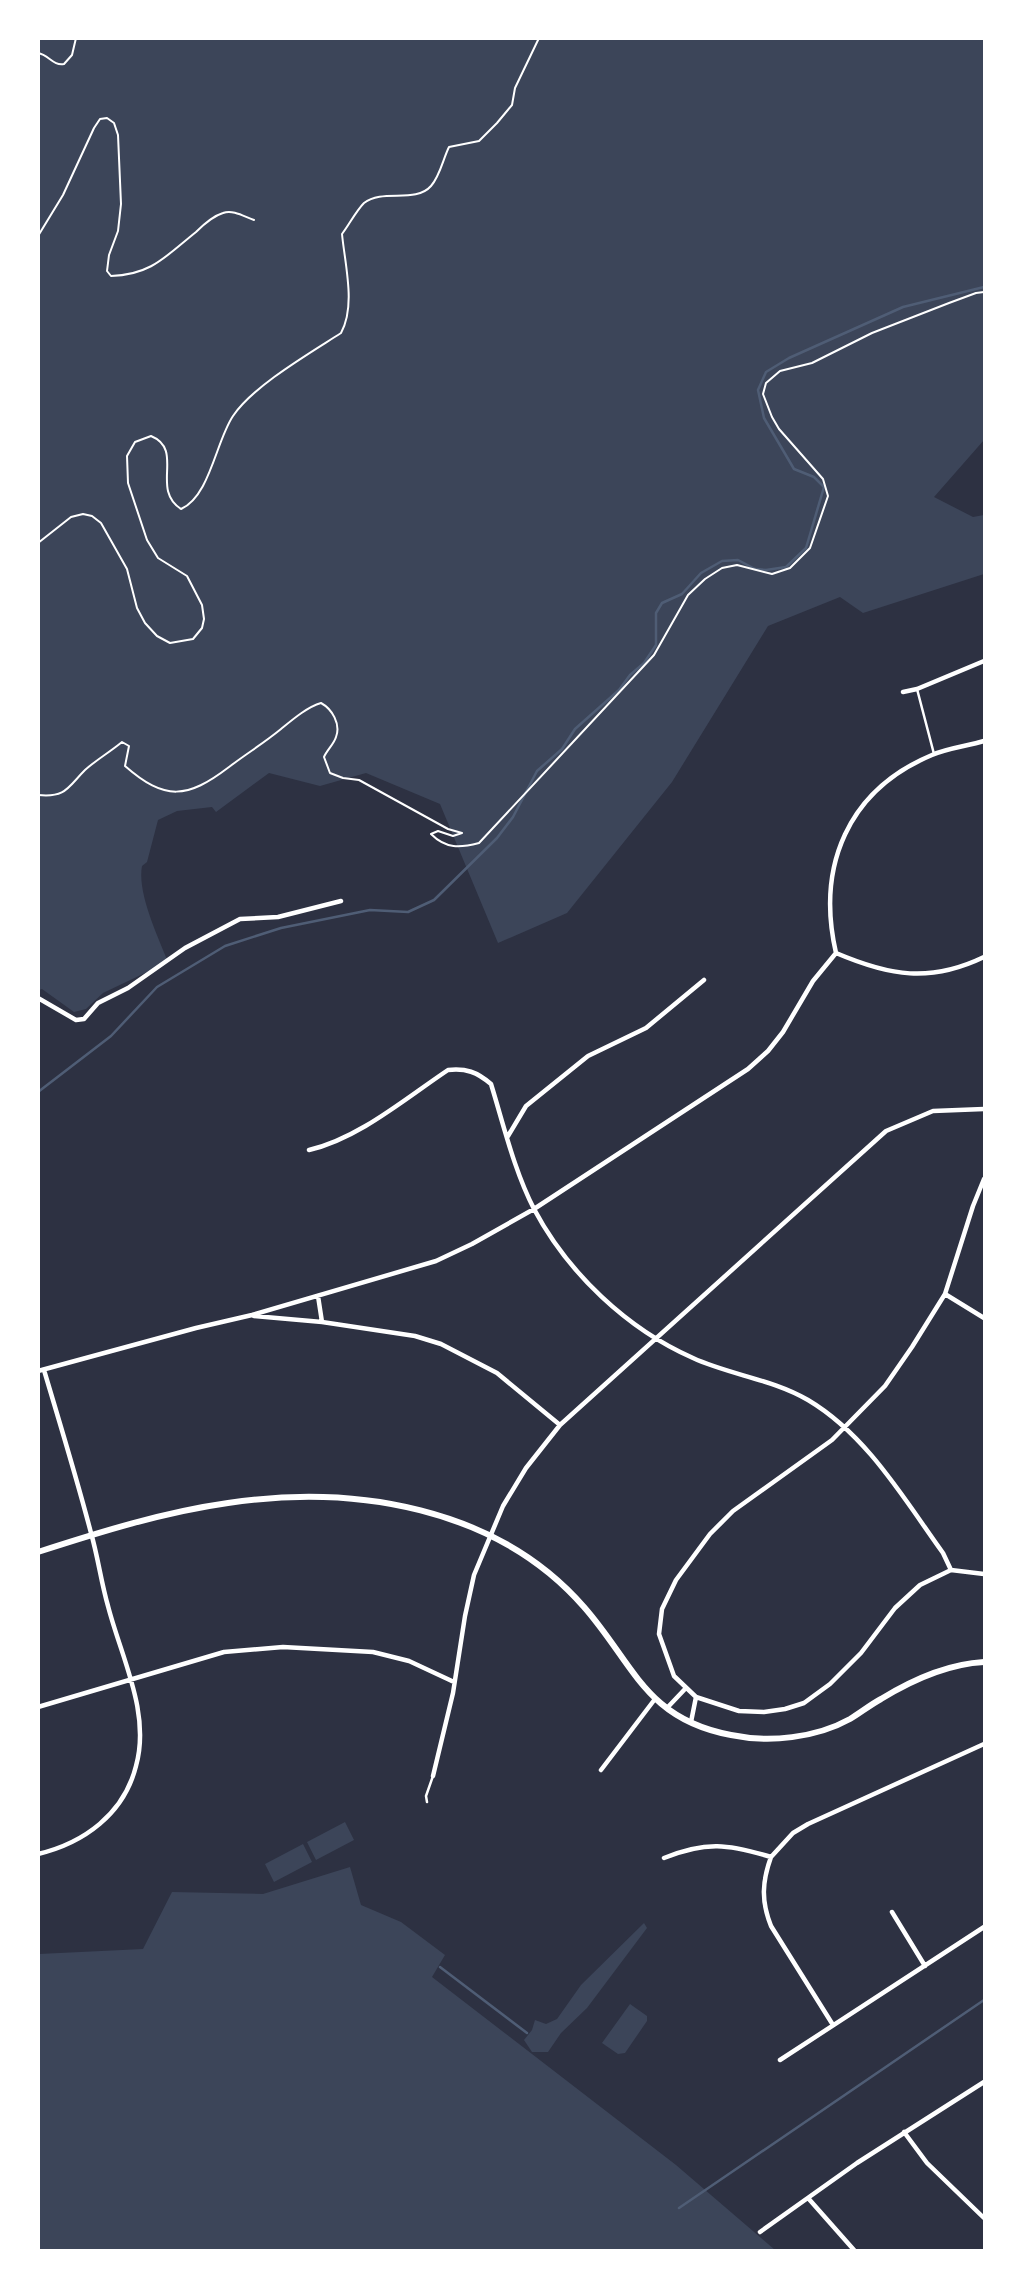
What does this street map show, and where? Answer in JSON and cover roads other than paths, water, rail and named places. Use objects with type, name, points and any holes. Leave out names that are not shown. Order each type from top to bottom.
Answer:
[{"type":"main road","points":[[38,1552],[92,1535],[228,1503],[301,1497],[348,1498],[392,1504],[448,1518],[490,1535],[527,1558],[569,1591],[599,1625],[628,1667],[655,1699],[667,1708],[712,1731],[754,1738],[779,1738],[830,1728],[914,1681],[942,1670],[985,1662]]},
{"type":"street","points":[[903,692],[917,690],[985,661]]},
{"type":"street","points":[[836,953],[829,904],[833,869],[845,832],[856,813],[884,782],[901,771],[934,754],[985,741]]},
{"type":"street","points":[[38,998],[76,1020],[84,1019],[98,1003],[128,988],[185,948],[240,919],[278,917],[341,901]]},
{"type":"street","points":[[836,953],[897,974],[920,975],[963,966],[985,957]]},
{"type":"street","points":[[38,1854],[73,1843],[94,1830],[107,1817],[128,1787],[136,1766],[140,1719],[107,1605],[92,1535],[41,1371],[251,1315],[436,1261],[472,1244],[534,1209],[630,1148],[758,1061],[783,1032],[813,981],[836,953]]},
{"type":"street","points":[[508,1137],[526,1106],[567,1072],[588,1056],[646,1028],[704,980]]},
{"type":"street","points":[[309,1150],[330,1145],[361,1128],[448,1070],[460,1068],[473,1071],[491,1084],[516,1166],[534,1209],[558,1247],[595,1292],[656,1339],[695,1359],[776,1385],[808,1400],[844,1428],[879,1463],[943,1553],[951,1570]]},
{"type":"street","points":[[433,1776],[474,1575],[513,1489],[560,1425],[886,1131],[933,1111],[985,1109]]},
{"type":"street","points":[[985,1179],[972,1206],[945,1294],[886,1385],[832,1440],[733,1511],[710,1534],[676,1580],[662,1609],[659,1634],[674,1676],[696,1697],[739,1711],[785,1709],[804,1703],[819,1694],[861,1653],[906,1596],[920,1585],[951,1570],[985,1574]]},
{"type":"street","points":[[945,1294],[985,1318]]},
{"type":"street","points":[[318,1295],[322,1322]]},
{"type":"street","points":[[251,1315],[415,1336],[441,1344],[497,1373],[560,1425]]},
{"type":"street","points":[[38,1707],[224,1651],[283,1647],[373,1652],[409,1661],[454,1682]]},
{"type":"street","points":[[667,1708],[685,1689]]},
{"type":"street","points":[[691,1722],[696,1697]]},
{"type":"street","points":[[601,1770],[655,1699]]},
{"type":"street","points":[[833,2025],[771,1926],[764,1909],[762,1892],[771,1857],[793,1833],[808,1825],[985,1744]]},
{"type":"street","points":[[664,1858],[697,1846],[713,1844],[730,1845],[771,1857]]},
{"type":"street","points":[[892,1912],[925,1966]]},
{"type":"street","points":[[780,2060],[985,1927]]},
{"type":"street","points":[[760,2232],[904,2132],[985,2082]]},
{"type":"street","points":[[904,2132],[927,2163],[983,2214]]},
{"type":"street","points":[[808,2198],[854,2250]]},
{"type":"lane","points":[[917,690],[934,754]]},
{"type":"lane","points":[[427,1802],[426,1796],[433,1776]]},
{"type":"waterway","points":[[38,1092],[111,1036],[157,987],[225,946],[281,928],[370,910],[408,912],[434,900],[497,838],[513,817],[537,771],[562,749],[575,729],[619,690],[630,675],[644,663],[656,645],[656,613],[662,603],[682,594],[701,573],[722,561],[738,560],[755,569],[786,567],[806,548],[824,487],[814,477],[794,469],[764,418],[758,390],[766,372],[789,358],[903,307],[984,287]]},
{"type":"waterway","points":[[440,1967],[527,2033]]},
{"type":"waterway","points":[[679,2208],[984,2000]]}]
